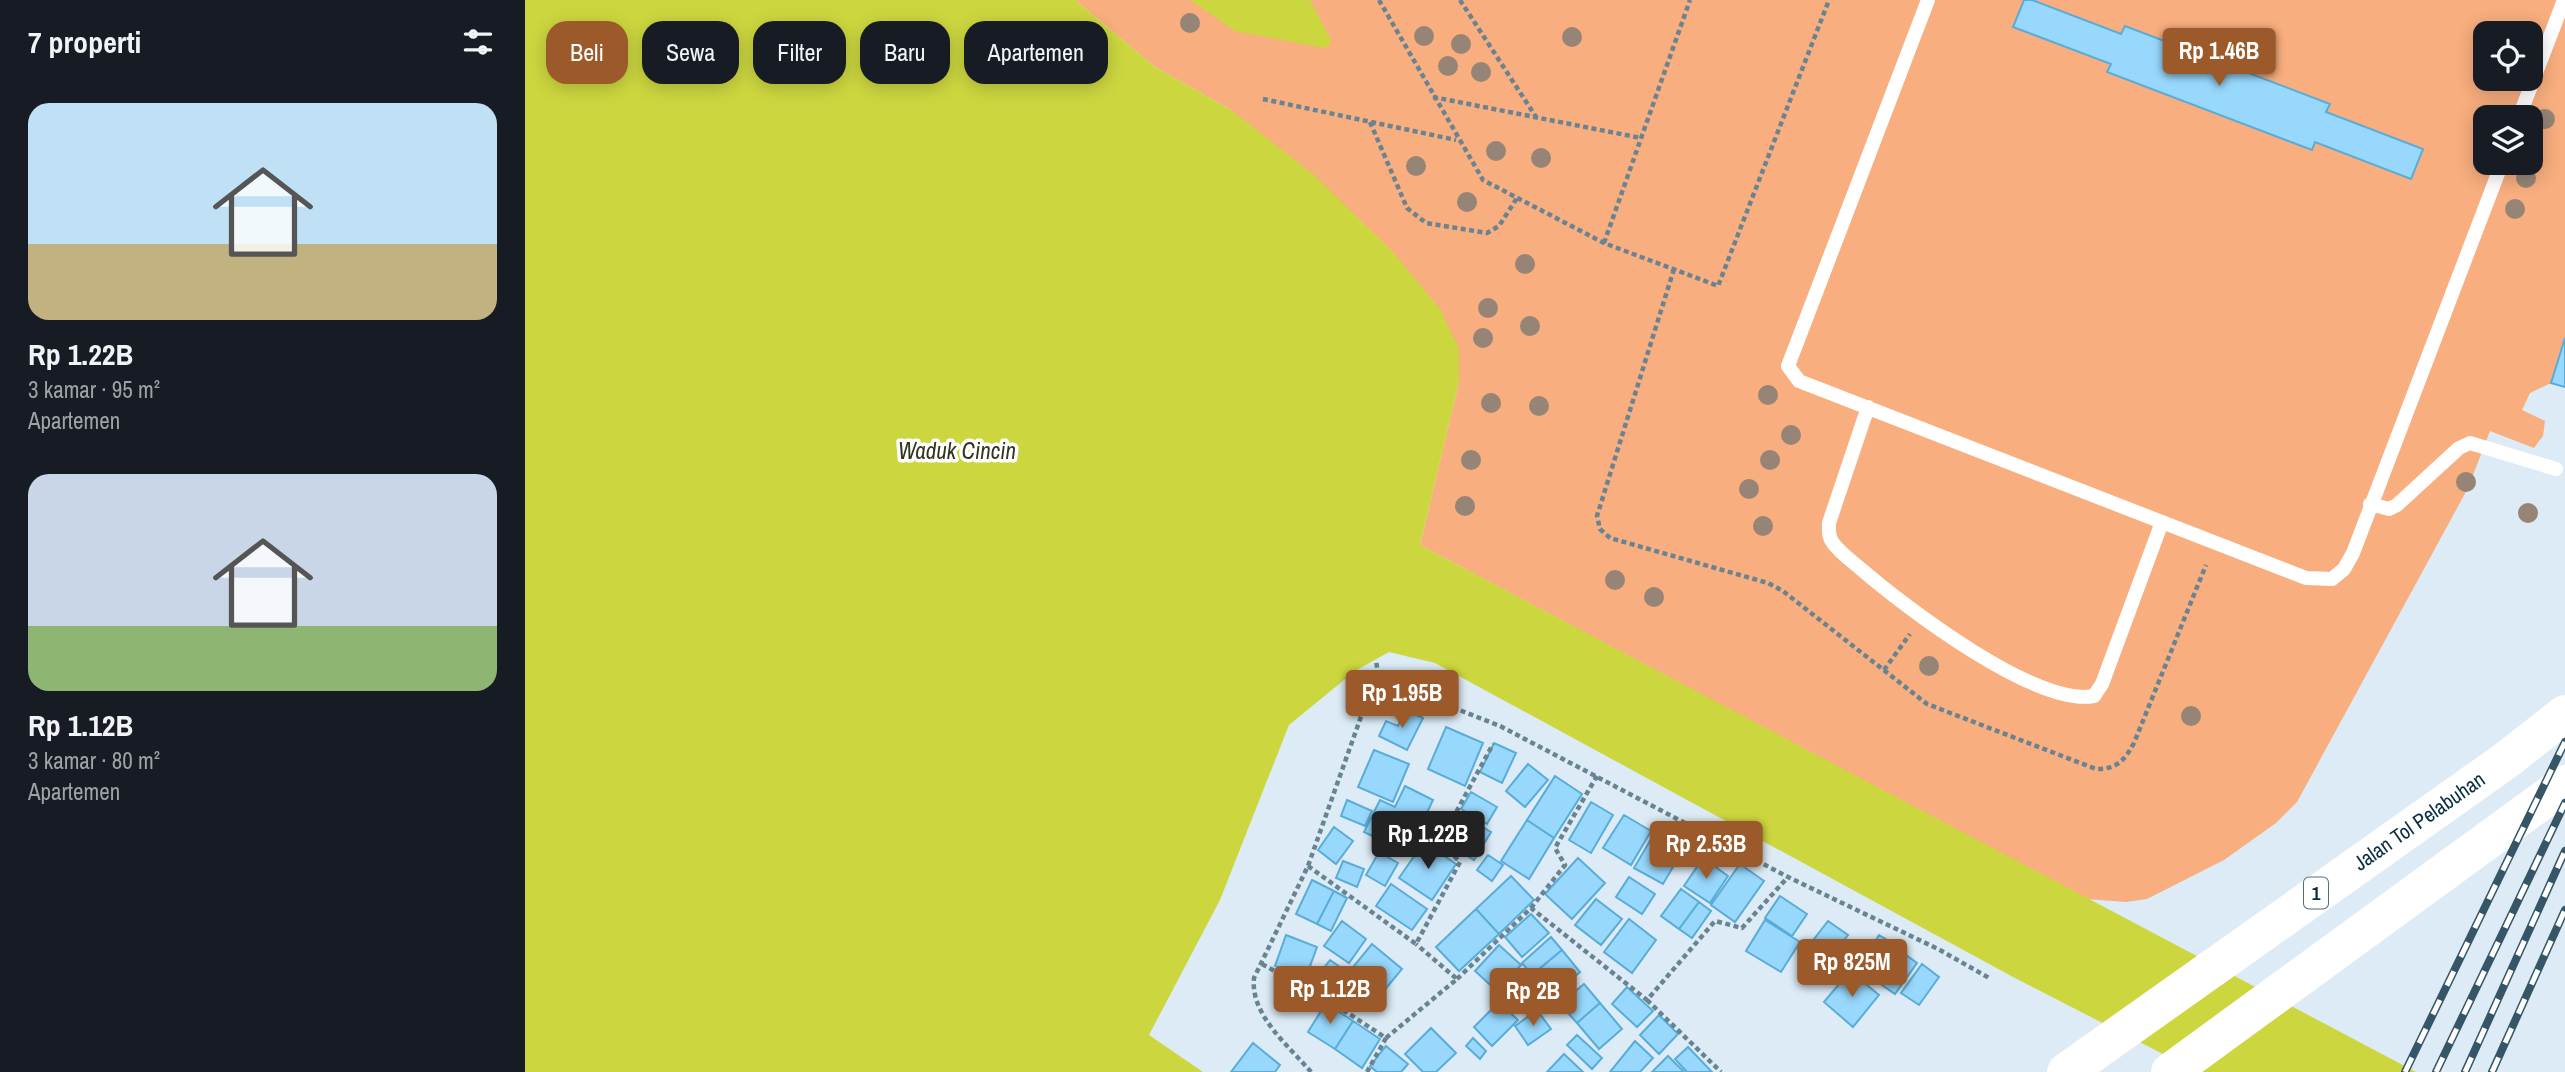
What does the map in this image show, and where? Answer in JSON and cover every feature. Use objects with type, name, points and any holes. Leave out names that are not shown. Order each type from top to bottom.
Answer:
[{"type":"highway","name":"Jalan Tol Pelabuhan","points":[[2066,1072],[2505,761],[2565,714]]},
{"type":"highway","points":[[2170,1072],[2565,784]]},
{"type":"lane","points":[[1929,0],[1788,366],[1799,381],[2307,578],[2332,579],[2344,569],[2353,553],[2497,175]]},
{"type":"lane","points":[[2524,105],[2564,0]]},
{"type":"lane","points":[[1868,407],[1829,523],[1828,534],[1833,544],[1922,617],[1980,657],[2022,678],[2079,699],[2094,696],[2102,684],[2162,522]]},
{"type":"lane","points":[[2370,504],[2389,509],[2397,505],[2459,448],[2470,443],[2556,470]]},
{"type":"path","points":[[1379,0],[1457,141],[1483,180],[1604,243],[1718,286],[1829,0]]},
{"type":"path","points":[[1460,0],[1537,118]]},
{"type":"path","points":[[1604,243],[1690,0]]},
{"type":"path","points":[[1433,97],[1641,138]]},
{"type":"path","points":[[1263,99],[1457,141]]},
{"type":"path","points":[[1370,121],[1407,208],[1426,223],[1487,233],[1499,226],[1517,198]]},
{"type":"path","points":[[1884,670],[1922,617]]},
{"type":"path","points":[[1311,1072],[1261,1011],[1253,989],[1254,978],[1308,866],[1363,711],[1380,684],[1376,661]]},
{"type":"path","points":[[1380,684],[1434,700],[1500,726],[1788,877],[1938,949],[1991,979]]},
{"type":"path","points":[[1416,944],[1460,862],[1440,842],[1493,744]]},
{"type":"path","points":[[1367,1072],[1386,1038],[1457,979],[1531,908],[1565,865],[1555,848],[1597,776]]},
{"type":"path","points":[[1308,866],[1416,944],[1457,979]]},
{"type":"path","points":[[1647,1000],[1715,921],[1742,928],[1788,877]]},
{"type":"path","points":[[1531,908],[1647,1000],[1721,1072]]},
{"type":"path","points":[[1262,964],[1331,1002],[1386,1038]]},
{"type":"shaded area","points":[[1075,0],[2565,0],[2565,338],[2551,383],[2530,393],[2522,410],[2545,421],[2543,436],[2534,448],[2490,431],[2468,488],[2297,802],[2276,823],[2224,860],[2147,899],[2126,902],[2086,899],[1420,545],[1459,382],[1231,110],[1155,67],[1108,28],[1108,21],[1100,21]]},
{"type":"water","name":"Waduk Cincin","points":[[525,0],[1075,0],[1100,21],[964,21],[964,84],[1108,84],[1108,28],[1155,67],[1231,110],[1314,175],[1392,251],[1440,309],[1459,349],[1459,382],[1420,545],[2416,1072],[2198,1072],[2013,977],[1435,663],[1389,652],[1355,671],[1289,725],[1220,900],[1149,1035],[1203,1072],[525,1072]]},
{"type":"water","points":[[1190,0],[1310,0],[1331,40],[1330,45],[1324,48],[1235,31]]},
{"type":"building","points":[[2024,0],[2032,0],[2121,34],[2125,26],[2330,104],[2326,112],[2423,149],[2411,179],[2315,142],[2312,150],[2107,72],[2111,64],[2013,27]]},
{"type":"building","points":[[2565,338],[2565,387],[2551,383]]},
{"type":"building","points":[[1406,710],[1423,718],[1407,750],[1379,736],[1386,721],[1398,726]]},
{"type":"building","points":[[1446,727],[1483,743],[1465,786],[1428,769]]},
{"type":"building","points":[[1494,743],[1516,753],[1502,783],[1480,772]]},
{"type":"building","points":[[1374,750],[1409,764],[1393,802],[1358,787]]},
{"type":"building","points":[[1528,764],[1548,780],[1525,807],[1506,791]]},
{"type":"building","points":[[1555,776],[1582,794],[1554,838],[1527,820]]},
{"type":"building","points":[[1405,786],[1433,800],[1408,853],[1364,832],[1380,800],[1395,807]]},
{"type":"building","points":[[1471,792],[1497,807],[1487,824],[1461,809]]},
{"type":"building","points":[[1347,800],[1372,811],[1365,826],[1341,816]]},
{"type":"building","points":[[1591,802],[1613,815],[1591,853],[1569,840]]},
{"type":"building","points":[[1459,813],[1491,832],[1474,860],[1443,841]]},
{"type":"building","points":[[1624,815],[1651,831],[1631,865],[1603,848]]},
{"type":"building","points":[[1527,820],[1554,838],[1529,879],[1501,861]]},
{"type":"building","points":[[1334,827],[1353,841],[1336,864],[1318,850]]},
{"type":"building","points":[[1658,827],[1687,843],[1663,884],[1634,868]]},
{"type":"building","points":[[1424,842],[1456,864],[1432,900],[1399,878]]},
{"type":"building","points":[[1379,852],[1398,863],[1385,886],[1366,875]]},
{"type":"building","points":[[1488,855],[1503,865],[1492,881],[1477,870]]},
{"type":"building","points":[[1578,858],[1605,883],[1572,919],[1545,894]]},
{"type":"building","points":[[1703,858],[1728,876],[1710,903],[1684,886]]},
{"type":"building","points":[[1343,861],[1364,869],[1357,887],[1336,878]]},
{"type":"building","points":[[1740,864],[1764,881],[1735,922],[1711,905]]},
{"type":"building","points":[[1511,876],[1534,900],[1499,934],[1476,909]]},
{"type":"building","points":[[1629,877],[1655,894],[1642,914],[1616,897]]},
{"type":"building","points":[[1312,880],[1334,891],[1317,924],[1296,914]]},
{"type":"building","points":[[1391,884],[1427,909],[1412,930],[1376,906]]},
{"type":"building","points":[[1681,889],[1699,902],[1679,929],[1661,916]]},
{"type":"building","points":[[1334,891],[1347,898],[1331,931],[1317,924]]},
{"type":"building","points":[[1780,896],[1807,914],[1792,936],[1765,918]]},
{"type":"building","points":[[1596,899],[1622,919],[1601,945],[1575,925]]},
{"type":"building","points":[[1699,902],[1711,911],[1692,938],[1679,929]]},
{"type":"building","points":[[1476,909],[1499,934],[1459,971],[1436,947]]},
{"type":"building","points":[[1531,914],[1549,933],[1522,957],[1505,937]]},
{"type":"building","points":[[1629,919],[1656,940],[1632,973],[1604,952]]},
{"type":"building","points":[[1765,920],[1800,942],[1781,972],[1746,951]]},
{"type":"building","points":[[1342,921],[1366,939],[1349,963],[1324,946]]},
{"type":"building","points":[[1828,921],[1848,935],[1827,963],[1807,948]]},
{"type":"building","points":[[1286,935],[1317,947],[1306,977],[1275,966]]},
{"type":"building","points":[[1879,935],[1896,945],[1875,979],[1858,968]]},
{"type":"building","points":[[1551,937],[1562,950],[1532,975],[1522,963]]},
{"type":"building","points":[[1372,944],[1402,969],[1383,992],[1353,967]]},
{"type":"building","points":[[1499,945],[1521,965],[1497,991],[1475,971]]},
{"type":"building","points":[[1562,950],[1580,972],[1550,997],[1532,975]]},
{"type":"building","points":[[1902,952],[1917,963],[1895,994],[1879,983]]},
{"type":"building","points":[[1330,960],[1357,979],[1346,996],[1317,977]]},
{"type":"building","points":[[1922,964],[1939,977],[1919,1005],[1901,993]]},
{"type":"building","points":[[1850,971],[1879,995],[1853,1027],[1824,1002]]},
{"type":"building","points":[[1520,976],[1537,991],[1521,1008],[1505,993]]},
{"type":"building","points":[[1584,984],[1600,1003],[1577,1023],[1560,1004]]},
{"type":"building","points":[[1627,987],[1653,1011],[1637,1027],[1612,1004]]},
{"type":"building","points":[[1499,1002],[1518,1020],[1492,1046],[1474,1027]]},
{"type":"building","points":[[1326,1003],[1353,1021],[1335,1049],[1308,1032]]},
{"type":"building","points":[[1600,1003],[1622,1029],[1599,1049],[1577,1023]]},
{"type":"building","points":[[1537,1010],[1551,1029],[1528,1045],[1515,1026]]},
{"type":"building","points":[[1659,1015],[1678,1034],[1659,1054],[1640,1035]]},
{"type":"building","points":[[1353,1021],[1380,1039],[1362,1068],[1335,1049]]},
{"type":"building","points":[[1431,1028],[1456,1053],[1436,1072],[1423,1072],[1405,1054]]},
{"type":"building","points":[[1577,1035],[1602,1058],[1592,1069],[1567,1045]]},
{"type":"building","points":[[1473,1038],[1486,1051],[1480,1059],[1466,1046]]},
{"type":"building","points":[[1635,1041],[1653,1058],[1640,1072],[1610,1072]]},
{"type":"building","points":[[1253,1043],[1280,1065],[1275,1072],[1231,1072]]},
{"type":"building","points":[[1386,1046],[1408,1064],[1401,1072],[1377,1072],[1370,1066]]},
{"type":"building","points":[[1688,1047],[1712,1072],[1687,1072],[1675,1059]]},
{"type":"building","points":[[1564,1054],[1583,1072],[1547,1072]]},
{"type":"building","points":[[1668,1056],[1684,1072],[1652,1072]]},
{"type":"railway","points":[[2405,1072],[2565,742]]},
{"type":"railway","points":[[2436,1072],[2565,803]]},
{"type":"railway","points":[[2465,1072],[2565,851]]},
{"type":"railway","points":[[2492,1072],[2565,910]]}]
